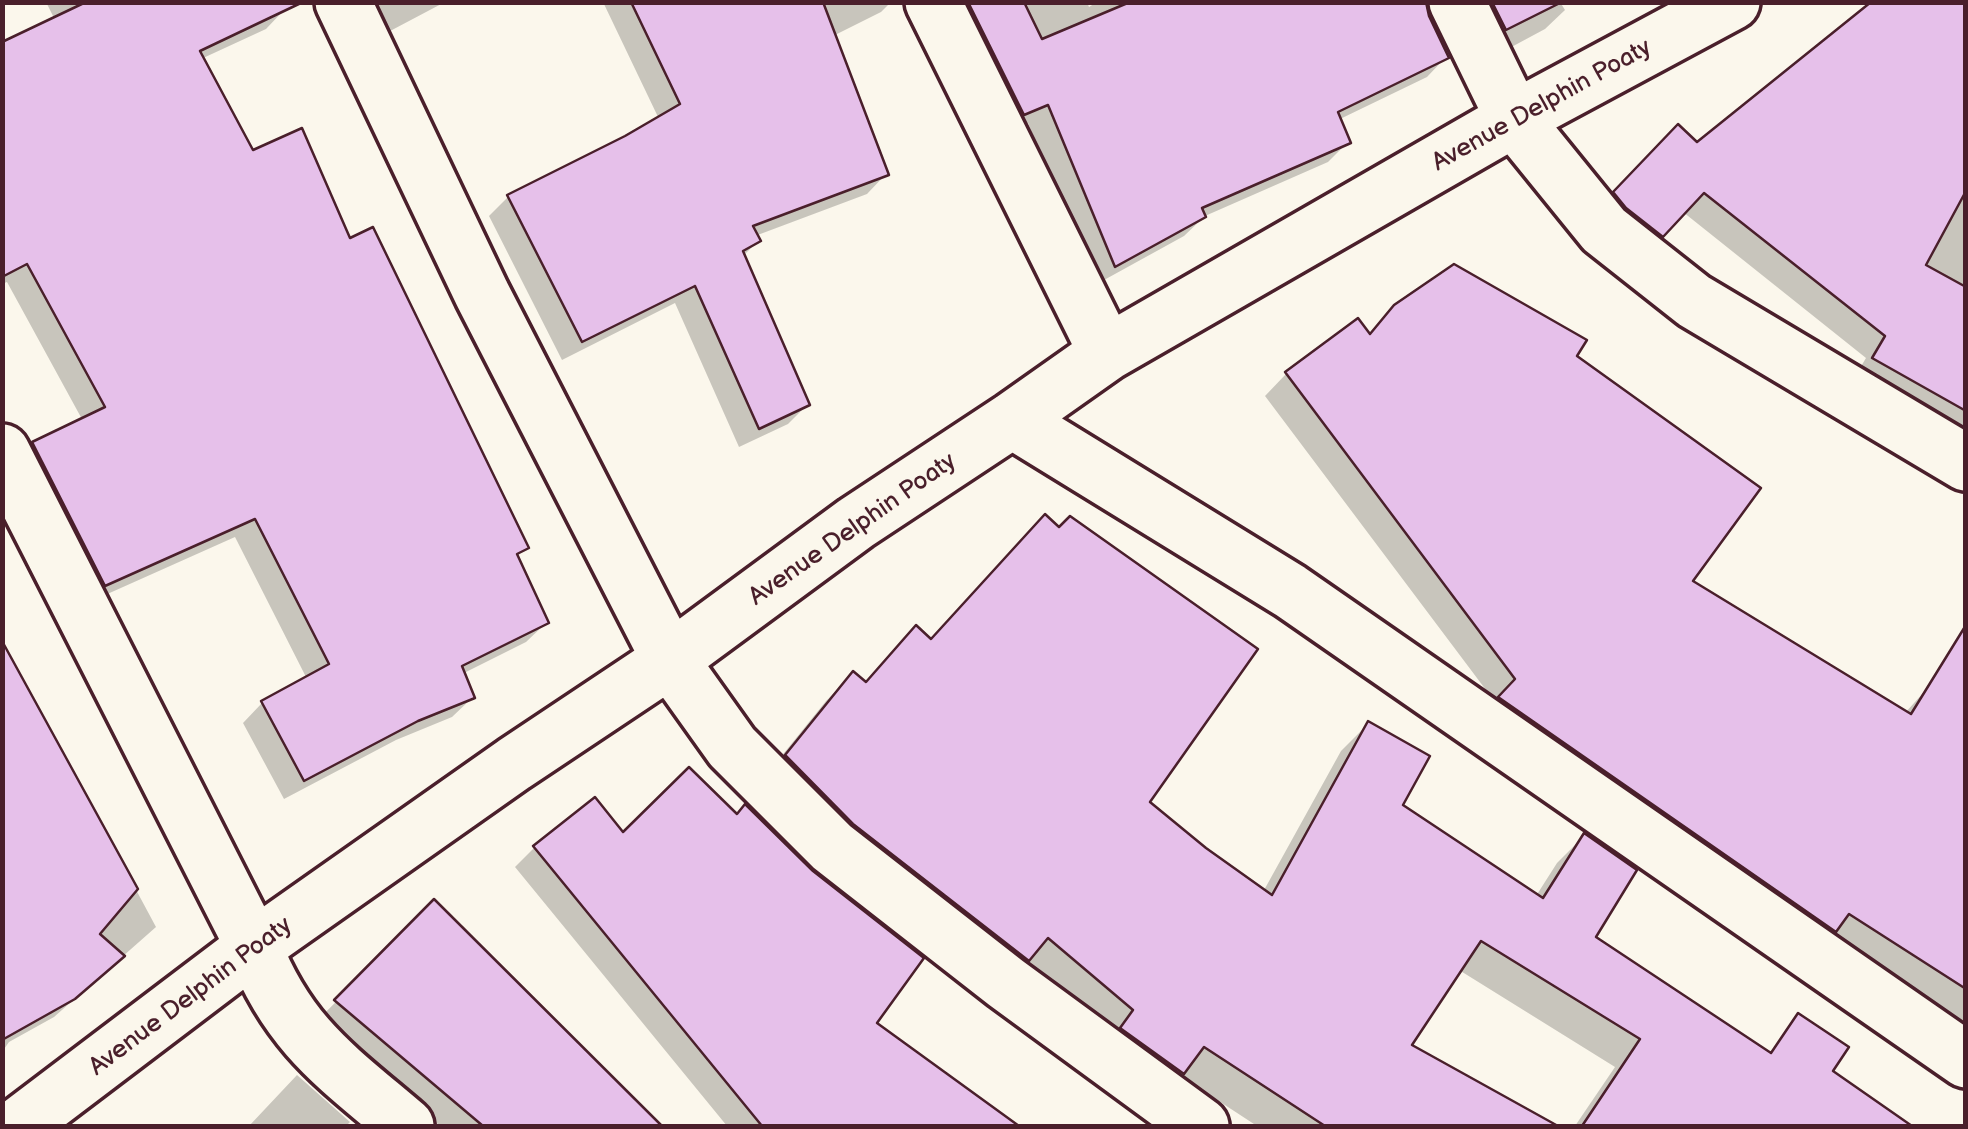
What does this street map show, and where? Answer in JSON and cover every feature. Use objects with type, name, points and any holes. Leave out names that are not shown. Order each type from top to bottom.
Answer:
[{"type":"street","points":[[343,2],[482,294],[670,660],[732,747],[832,846],[1200,1126]]},
{"type":"street","points":[[932,2],[1107,353]]},
{"type":"street","points":[[1457,2],[1514,119],[1604,230],[1694,301],[1966,464]]},
{"type":"street","name":"Avenue Delphin Poaty","points":[[18,1126],[254,947],[670,660],[856,523],[1107,353],[1514,119],[1732,2]]},
{"type":"street","points":[[1012,420],[1290,591],[1966,1060]]},
{"type":"street","points":[[2,452],[254,947],[270,988],[311,1046],[406,1126]]},
{"type":"building","points":[[86,2],[303,2],[200,51],[253,150],[302,128],[350,238],[373,227],[529,548],[517,554],[549,623],[462,666],[475,698],[418,721],[304,781],[261,701],[329,664],[255,519],[105,586],[32,442],[105,407],[27,264],[2,277],[2,42]]},
{"type":"building","points":[[631,2],[823,2],[889,175],[753,226],[761,241],[743,251],[810,405],[759,429],[695,286],[582,342],[507,195],[680,104]]},
{"type":"building","points":[[968,2],[1024,2],[1042,39],[1130,2],[1426,2],[1449,58],[1338,112],[1351,143],[1202,208],[1206,217],[1115,267],[1048,105],[1024,115]]},
{"type":"building","points":[[1492,2],[1562,2],[1506,30]]},
{"type":"building","points":[[1871,2],[1966,2],[1966,191],[1926,265],[1966,287],[1966,411],[1872,358],[1885,336],[1704,193],[1663,237],[1626,208],[1613,192],[1678,124],[1697,142]]},
{"type":"building","points":[[1454,264],[1587,340],[1577,356],[1761,488],[1693,581],[1911,714],[1966,625],[1966,989],[1849,914],[1836,932],[1498,697],[1515,679],[1285,372],[1358,318],[1370,334],[1394,305]]},
{"type":"building","points":[[1045,514],[1059,527],[1070,516],[1258,649],[1150,802],[1272,895],[1368,721],[1430,756],[1403,805],[1543,898],[1584,833],[1637,870],[1596,937],[1771,1053],[1798,1013],[1849,1047],[1833,1071],[1912,1126],[1582,1126],[1640,1039],[1481,941],[1412,1045],[1558,1126],[1325,1126],[1204,1047],[1184,1074],[1120,1028],[1133,1010],[1048,938],[1029,961],[853,824],[785,755],[853,671],[866,682],[916,625],[931,639]]},
{"type":"building","points":[[2,641],[138,889],[100,934],[125,956],[75,999],[2,1040]]},
{"type":"building","points":[[689,767],[737,814],[745,804],[813,871],[924,958],[877,1023],[1019,1126],[762,1126],[533,846],[595,797],[623,832]]},
{"type":"building","points":[[434,899],[662,1126],[483,1126],[334,1000]]}]
